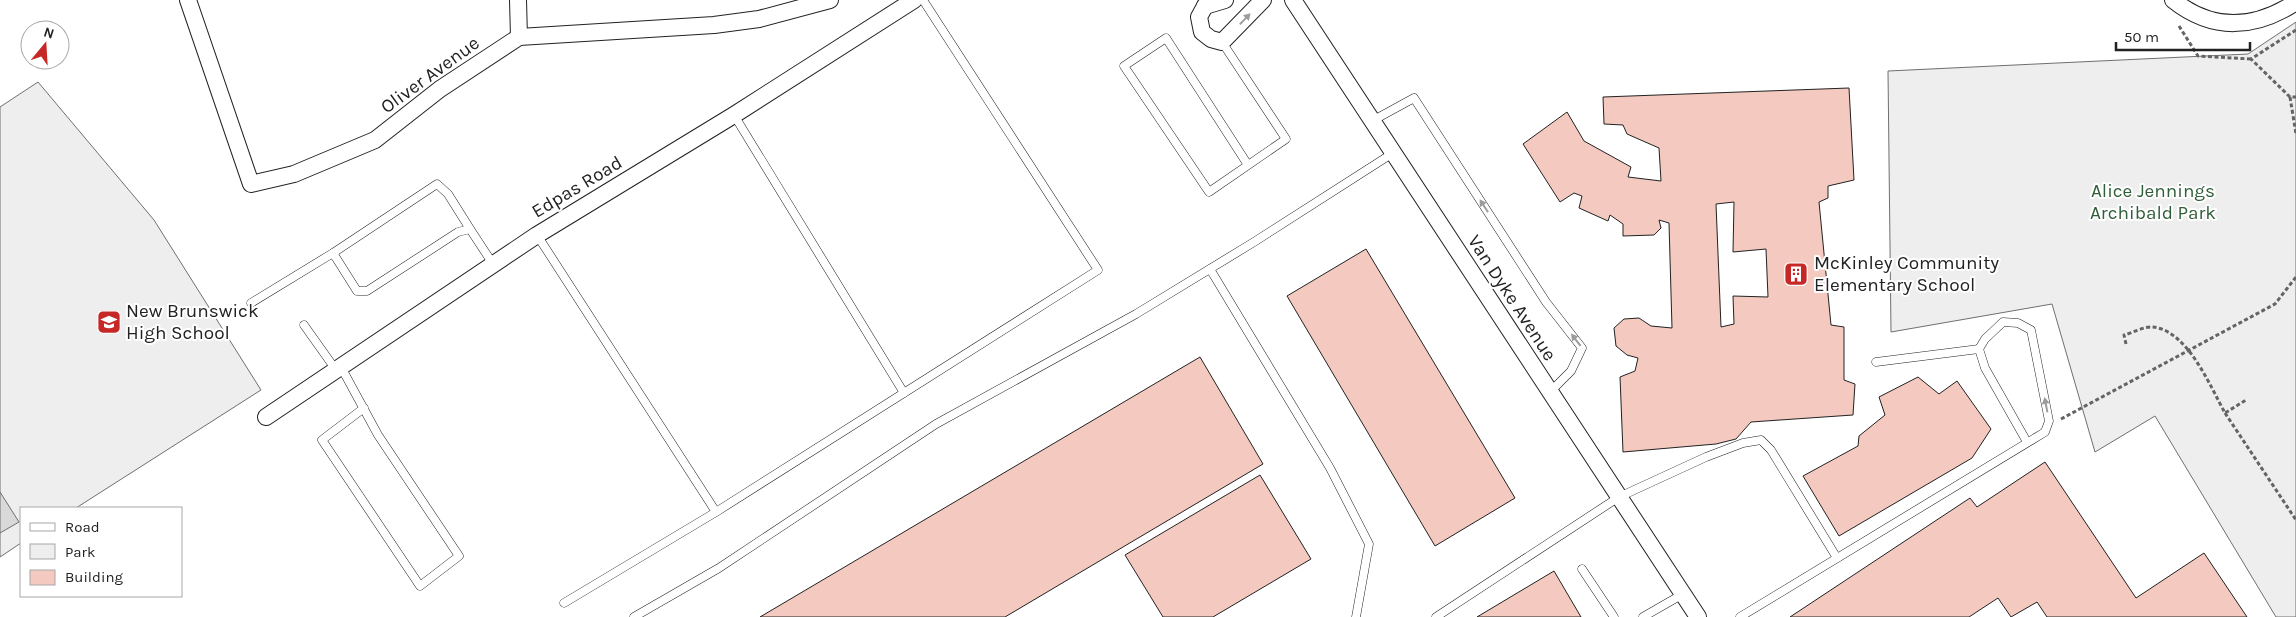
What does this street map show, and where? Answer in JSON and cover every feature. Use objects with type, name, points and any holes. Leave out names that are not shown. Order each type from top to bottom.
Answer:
[{"type":"street","name":"Oliver Avenue","points":[[188,0],[251,184],[294,174],[375,140],[440,89],[520,37],[714,25],[759,19],[826,1]]},
{"type":"street","points":[[518,0],[520,37]]},
{"type":"street","name":"Edpas Road","points":[[266,417],[536,234],[734,115],[914,0]]},
{"type":"street","points":[[1224,0],[1203,3],[1199,17],[1202,32],[1211,39],[1222,42],[1263,0]]},
{"type":"street","name":"Van Dyke Avenue","points":[[1293,0],[1698,617]]},
{"type":"street","points":[[2174,0],[2202,17],[2220,22],[2240,24],[2260,21],[2277,15],[2296,2]]},
{"type":"lane","points":[[564,603],[716,512],[1098,270],[923,0]]},
{"type":"lane","points":[[1222,42],[1286,139],[1209,192],[1124,66],[1166,38],[1248,165]]},
{"type":"lane","points":[[1372,121],[1414,98],[1546,302],[1582,348],[1571,371],[1550,392]]},
{"type":"lane","points":[[734,115],[904,393]]},
{"type":"lane","points":[[634,617],[719,568],[936,424],[1136,314],[1394,153]]},
{"type":"lane","points":[[251,303],[333,253],[437,184],[448,194],[493,264]]},
{"type":"lane","points":[[333,253],[357,291],[368,290],[458,232],[470,229]]},
{"type":"lane","points":[[536,234],[716,512]]},
{"type":"lane","points":[[1210,269],[1330,468],[1370,544],[1356,617]]},
{"type":"lane","points":[[1740,617],[2045,432],[2048,421],[2031,330],[2018,322],[2003,322],[1985,339],[1979,349],[1985,368],[2027,442]]},
{"type":"lane","points":[[304,325],[338,369],[364,408],[378,435],[459,556],[420,586],[322,440],[364,408]]},
{"type":"lane","points":[[1876,362],[1979,349]]},
{"type":"lane","points":[[1436,617],[1619,497],[1706,457],[1743,443],[1761,440],[1772,450],[1837,558]]},
{"type":"lane","points":[[1582,570],[1614,617]]},
{"type":"lane","points":[[1643,617],[1683,594]]},
{"type":"path","points":[[2176,22],[2198,56],[2251,59],[2296,30]]},
{"type":"path","points":[[2251,59],[2290,97],[2296,98]]},
{"type":"path","points":[[2290,97],[2296,134]]},
{"type":"path","points":[[2061,419],[2275,304],[2296,276]]},
{"type":"path","points":[[2126,344],[2124,336],[2152,327],[2172,335],[2189,350],[2225,413],[2296,520]]},
{"type":"path","points":[[2225,413],[2246,400]]},
{"type":"green space","name":"Alice Jennings Archibald Park","points":[[2296,22],[2296,617],[2276,617],[2155,416],[2095,452],[2052,304],[1891,332],[1888,71],[2248,54]]},
{"type":"green space","name":"New Brunswick High School","points":[[38,82],[154,220],[261,390],[78,507],[20,507],[20,544],[0,557],[0,107]]},
{"type":"shaded area","points":[[0,492],[19,522],[0,533]]},
{"type":"building","name":"McKinley Community Elementary School","points":[[1849,88],[1854,180],[1828,186],[1828,198],[1819,202],[1831,325],[1844,327],[1844,380],[1855,384],[1853,415],[1751,422],[1736,439],[1716,444],[1623,452],[1620,377],[1635,371],[1638,358],[1627,355],[1616,346],[1614,328],[1624,319],[1639,318],[1651,326],[1672,328],[1669,223],[1659,220],[1661,228],[1654,235],[1623,236],[1623,224],[1610,215],[1608,221],[1579,208],[1582,196],[1574,193],[1560,202],[1523,144],[1567,112],[1584,141],[1631,167],[1628,177],[1661,181],[1659,148],[1627,134],[1623,125],[1604,124],[1603,97]],"holes":[[[1734,202],[1733,252],[1766,249],[1768,297],[1733,296],[1734,324],[1721,327],[1716,204]]]},
{"type":"building","points":[[1366,249],[1515,498],[1435,546],[1287,296]]},
{"type":"building","points":[[1200,357],[1263,464],[1005,617],[760,617]]},
{"type":"building","points":[[1918,377],[1939,394],[1957,381],[1991,429],[1972,458],[1839,536],[1803,476],[1858,446],[1859,436],[1885,415],[1879,397]]},
{"type":"building","points":[[2045,462],[2136,598],[2204,553],[2247,617],[2047,617],[2037,602],[2011,617],[1998,598],[1969,617],[1790,617],[1970,498],[1977,507]]},
{"type":"building","points":[[1260,475],[1311,559],[1213,617],[1163,617],[1125,555]]},
{"type":"building","points":[[1554,571],[1581,617],[1477,617]]},
{"type":"place","name":"McKinley Community Elementary School","points":[[1796,274]]},
{"type":"place","name":"New Brunswick High School","points":[[109,322]]}]
